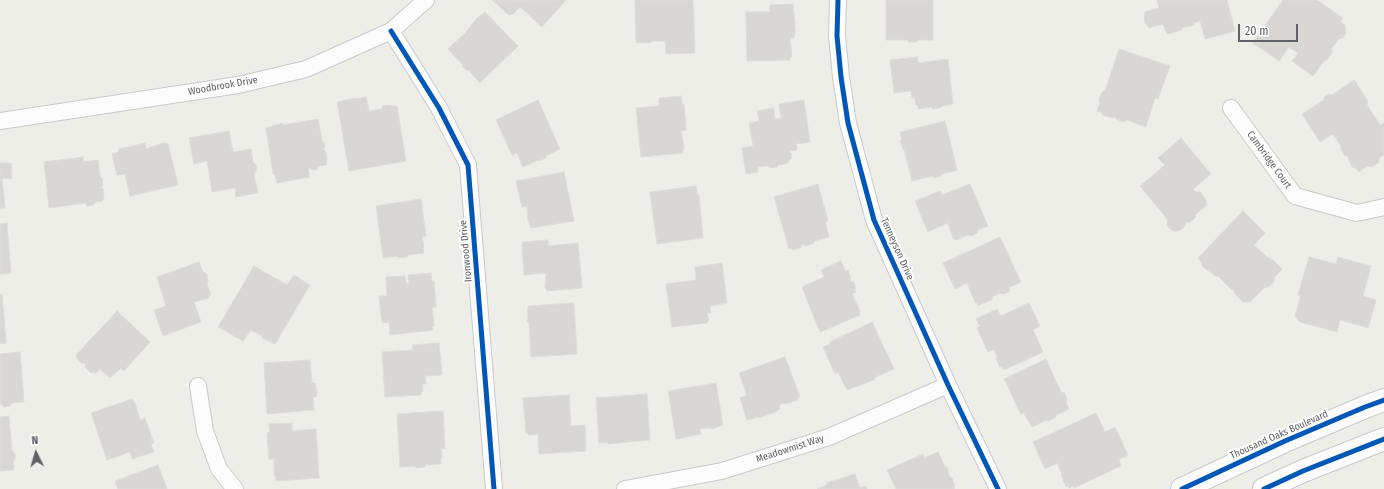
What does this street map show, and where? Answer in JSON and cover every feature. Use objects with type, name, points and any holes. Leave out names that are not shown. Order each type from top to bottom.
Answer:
[{"type":"main road","name":"Thousand Oaks Boulevard","points":[[1182,489],[1292,438],[1384,400]]},
{"type":"main road","points":[[1264,489],[1303,471],[1384,439]]},
{"type":"street","name":"Woodbrook Drive","points":[[0,120],[238,85],[306,69],[391,31],[426,0]]},
{"type":"street","name":"Tenneyson Drive","points":[[838,0],[840,63],[848,123],[874,220],[948,385],[998,489]]},
{"type":"street","name":"Ironwood Drive","points":[[391,31],[439,108],[468,165],[494,489]]},
{"type":"street","name":"Cambridge Court","points":[[1231,108],[1295,196],[1357,213],[1384,208]]},
{"type":"street","name":"Meadowmist Way","points":[[625,489],[722,471],[829,437],[948,385]]},
{"type":"street","points":[[198,386],[205,431],[219,469],[235,489]]},
{"type":"building","points":[[492,0],[566,0],[542,27],[520,7],[513,14],[509,15]]},
{"type":"building","points":[[635,0],[693,0],[695,53],[666,54],[665,41],[652,41],[650,43],[636,42]]},
{"type":"building","points":[[886,0],[933,0],[933,40],[918,40],[916,42],[909,42],[907,40],[886,40]]},
{"type":"building","points":[[1157,0],[1227,0],[1235,31],[1205,39],[1200,21],[1194,23],[1194,25],[1182,28],[1182,30],[1167,34],[1163,24],[1149,28],[1145,23],[1145,12],[1159,8]]},
{"type":"building","points":[[1283,0],[1317,0],[1343,18],[1340,22],[1345,25],[1346,33],[1343,38],[1339,39],[1332,48],[1332,53],[1313,76],[1292,61],[1298,53],[1289,47],[1279,61],[1253,43]]},
{"type":"building","points":[[793,4],[795,24],[793,24],[795,25],[795,35],[794,38],[790,38],[792,57],[790,57],[790,60],[747,61],[746,12],[770,12],[770,5]]},
{"type":"building","points":[[485,12],[518,46],[480,83],[468,70],[467,71],[462,66],[463,65],[448,49],[466,32],[477,18]]},
{"type":"building","points":[[1119,49],[1170,66],[1158,99],[1155,98],[1146,127],[1127,120],[1124,122],[1116,119],[1115,117],[1112,118],[1103,115],[1101,112],[1097,111],[1100,103],[1099,99],[1102,92],[1105,91]]},
{"type":"building","points":[[918,57],[918,63],[948,59],[953,104],[933,109],[931,107],[918,109],[915,98],[912,98],[911,91],[894,93],[890,60]]},
{"type":"building","points":[[1354,80],[1368,101],[1367,105],[1380,125],[1384,123],[1384,155],[1379,158],[1379,162],[1372,167],[1367,166],[1359,172],[1356,168],[1353,168],[1348,156],[1345,156],[1341,146],[1333,134],[1320,142],[1302,114],[1324,100],[1324,97],[1329,94],[1332,95]]},
{"type":"building","points":[[681,96],[682,104],[684,104],[686,130],[681,131],[684,148],[683,153],[641,157],[636,108],[659,106],[659,98]]},
{"type":"building","points":[[366,97],[369,111],[382,109],[383,106],[397,106],[406,161],[349,171],[337,102]]},
{"type":"building","points":[[538,100],[560,149],[546,156],[546,158],[523,167],[517,153],[512,155],[496,120]]},
{"type":"building","points":[[804,100],[810,142],[796,144],[797,150],[789,151],[792,158],[789,160],[789,163],[770,168],[768,166],[757,167],[758,172],[746,174],[742,148],[753,146],[749,123],[759,121],[757,111],[774,108],[775,119],[781,118],[779,104]]},
{"type":"building","points":[[318,119],[322,141],[324,142],[325,148],[323,149],[326,152],[326,165],[318,166],[317,169],[312,170],[308,168],[309,177],[277,183],[275,174],[273,174],[266,128],[283,123],[283,125]]},
{"type":"building","points":[[945,121],[957,170],[942,174],[941,176],[935,178],[933,176],[912,181],[904,149],[900,141],[902,141],[900,132]]},
{"type":"building","points":[[229,131],[233,152],[251,149],[253,162],[256,165],[257,170],[254,174],[258,193],[236,197],[235,188],[212,192],[207,161],[194,164],[189,138]]},
{"type":"building","points":[[1181,138],[1211,174],[1193,189],[1196,192],[1200,192],[1206,200],[1206,206],[1196,214],[1195,218],[1189,223],[1187,222],[1179,231],[1173,231],[1167,226],[1168,220],[1140,186],[1165,165],[1158,158]]},
{"type":"building","points":[[145,143],[146,149],[163,143],[168,144],[178,185],[130,196],[125,174],[117,175],[112,154],[119,152],[119,149]]},
{"type":"building","points":[[83,157],[83,162],[98,160],[103,186],[100,187],[103,189],[104,198],[102,201],[87,206],[85,203],[49,208],[44,162]]},
{"type":"building","points":[[0,163],[11,163],[12,178],[2,179],[5,208],[0,208]]},
{"type":"building","points":[[564,172],[574,221],[531,228],[527,217],[527,206],[522,207],[516,181]]},
{"type":"building","points":[[818,184],[828,221],[825,222],[829,237],[814,241],[814,243],[805,246],[804,244],[801,245],[802,247],[792,250],[792,248],[789,249],[774,197]]},
{"type":"building","points":[[970,184],[988,226],[978,230],[977,233],[971,236],[968,235],[956,240],[953,238],[948,223],[928,232],[915,201],[940,191],[942,195]]},
{"type":"building","points":[[696,186],[697,195],[699,195],[703,238],[657,244],[650,192]]},
{"type":"building","points":[[421,199],[426,236],[422,237],[424,253],[399,258],[398,256],[383,258],[376,206]]},
{"type":"building","points":[[1243,211],[1265,233],[1254,245],[1282,269],[1275,277],[1274,282],[1268,287],[1264,288],[1250,302],[1243,302],[1235,294],[1233,289],[1232,290],[1218,276],[1217,277],[1202,266],[1202,263],[1198,258]]},
{"type":"building","points":[[7,223],[11,273],[0,274],[0,224]]},
{"type":"building","points":[[1000,237],[1021,282],[1010,287],[1009,292],[1003,294],[1000,293],[992,297],[993,299],[978,306],[967,283],[955,289],[943,263]]},
{"type":"building","points":[[548,240],[548,246],[578,243],[582,288],[547,291],[545,288],[546,273],[524,275],[522,242]]},
{"type":"building","points":[[1309,257],[1336,264],[1338,257],[1371,266],[1363,296],[1376,300],[1368,328],[1340,320],[1337,332],[1300,322],[1295,316],[1301,295],[1298,295]]},
{"type":"building","points":[[841,261],[846,271],[848,270],[851,282],[853,281],[856,289],[856,292],[852,294],[860,311],[860,315],[820,332],[802,287],[824,277],[821,270]]},
{"type":"building","points":[[199,262],[203,272],[207,274],[207,284],[211,295],[209,298],[194,302],[201,322],[163,336],[154,310],[166,306],[157,277]]},
{"type":"building","points":[[722,263],[727,303],[710,306],[711,313],[707,313],[709,320],[707,323],[672,327],[666,284],[696,280],[695,267]]},
{"type":"building","points":[[254,266],[287,285],[294,275],[310,285],[275,344],[262,338],[262,336],[251,330],[243,341],[218,327]]},
{"type":"building","points":[[431,273],[432,281],[434,281],[436,307],[432,308],[433,330],[390,335],[389,322],[382,323],[379,296],[387,296],[386,277],[405,276],[406,284],[409,283],[408,275]]},
{"type":"building","points":[[2,294],[6,343],[0,344],[0,295]]},
{"type":"building","points":[[574,303],[577,354],[531,357],[529,322],[527,322],[528,306]]},
{"type":"building","points":[[1029,303],[1040,326],[1033,330],[1043,352],[1004,370],[1000,367],[996,359],[997,356],[994,349],[988,352],[977,328],[980,326],[976,319],[997,309],[1001,316]]},
{"type":"building","points":[[117,311],[150,342],[124,371],[121,368],[110,378],[100,369],[95,374],[94,372],[91,373],[85,367],[86,364],[81,363],[76,355]]},
{"type":"building","points":[[872,322],[894,369],[875,377],[874,380],[847,390],[838,372],[835,374],[823,347],[830,344],[830,342]]},
{"type":"building","points":[[439,343],[442,375],[425,376],[426,384],[422,384],[423,391],[421,395],[385,397],[382,352],[413,350],[412,345]]},
{"type":"building","points":[[20,352],[24,402],[12,403],[10,406],[4,407],[0,404],[0,354]]},
{"type":"building","points":[[785,357],[800,397],[797,398],[798,400],[779,405],[780,409],[777,411],[759,418],[747,420],[740,398],[747,395],[739,373]]},
{"type":"building","points":[[1046,359],[1061,392],[1065,393],[1067,399],[1066,402],[1069,409],[1056,415],[1056,417],[1048,421],[1046,420],[1032,427],[1024,414],[1025,412],[1021,414],[1004,379]]},
{"type":"building","points":[[310,360],[312,383],[315,383],[317,391],[316,397],[313,397],[314,410],[267,414],[264,363]]},
{"type":"building","points":[[716,383],[723,425],[712,429],[700,429],[701,434],[676,439],[668,391]]},
{"type":"building","points":[[647,394],[650,440],[608,444],[608,442],[599,443],[596,398]]},
{"type":"building","points":[[569,395],[571,426],[585,425],[586,451],[539,454],[538,434],[529,435],[526,433],[523,398]]},
{"type":"building","points":[[132,399],[135,403],[140,420],[145,418],[154,443],[151,444],[154,452],[132,459],[130,452],[107,460],[91,413]]},
{"type":"building","points":[[443,411],[445,449],[440,449],[442,451],[441,464],[425,465],[425,467],[416,468],[415,466],[400,467],[397,414]]},
{"type":"building","points":[[1096,413],[1105,432],[1115,427],[1128,455],[1119,459],[1121,466],[1074,488],[1073,486],[1069,488],[1068,486],[1066,487],[1057,463],[1045,469],[1033,442]]},
{"type":"building","points":[[9,416],[12,451],[15,454],[15,459],[13,462],[14,470],[0,471],[0,417]]},
{"type":"building","points":[[292,423],[292,431],[316,429],[319,478],[276,481],[276,477],[274,475],[274,459],[269,459],[267,433],[270,432],[269,424]]},
{"type":"building","points":[[938,452],[945,467],[947,467],[949,476],[952,478],[955,486],[954,489],[896,489],[887,470],[923,454],[925,459],[926,457]]},
{"type":"building","points":[[158,465],[167,489],[118,489],[115,481]]},
{"type":"building","points":[[855,474],[860,488],[866,486],[867,489],[817,489],[827,485],[826,483]]},
{"type":"cycle path","points":[[838,0],[837,36],[848,123],[874,220],[948,385],[998,489]]},
{"type":"cycle path","points":[[391,31],[439,108],[468,165],[494,489]]},
{"type":"cycle path","points":[[1182,489],[1285,441],[1384,400]]},
{"type":"cycle path","points":[[1264,489],[1303,471],[1384,439]]}]
